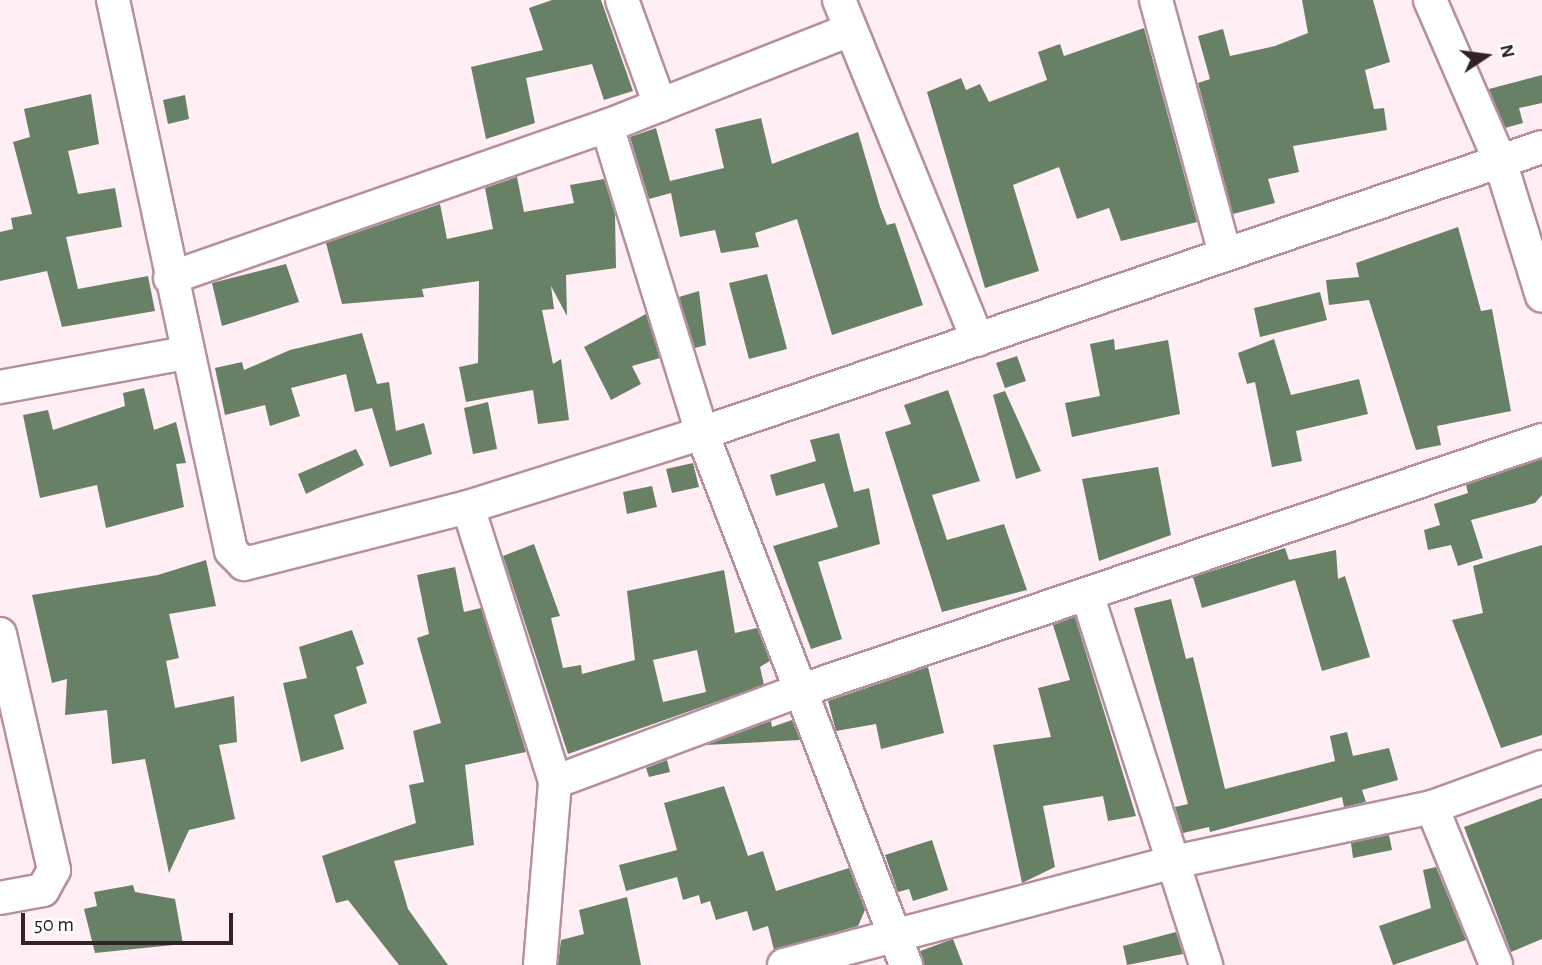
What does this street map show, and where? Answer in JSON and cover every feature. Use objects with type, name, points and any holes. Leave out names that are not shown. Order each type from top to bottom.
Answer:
[{"type":"street","points":[[113,0],[186,353],[231,551],[244,565],[468,507],[702,433],[978,340],[1224,250],[1542,147]]},
{"type":"street","points":[[622,0],[660,105]]},
{"type":"street","points":[[839,0],[978,340]]},
{"type":"street","points":[[1156,0],[1224,250]]},
{"type":"street","points":[[1430,0],[1500,161],[1542,296]]},
{"type":"street","points":[[170,278],[607,126],[849,30]]},
{"type":"street","points":[[607,126],[702,433],[906,965]]},
{"type":"street","points":[[0,387],[186,353]]},
{"type":"street","points":[[555,782],[799,691],[1542,440]]},
{"type":"street","points":[[468,507],[555,782],[540,965]]},
{"type":"street","points":[[1087,594],[1169,863],[1206,965]]},
{"type":"street","points":[[0,637],[54,870],[43,890],[0,898]]},
{"type":"street","points":[[784,965],[895,932],[1169,863],[1432,807],[1542,767]]},
{"type":"street","points":[[1432,807],[1496,965]]},
{"type":"building","points":[[552,0],[601,0],[633,91],[604,100],[592,64],[526,78],[535,123],[486,139],[471,67],[543,50],[529,8]]},
{"type":"building","points":[[1302,0],[1373,0],[1390,62],[1365,70],[1374,109],[1384,108],[1387,130],[1293,146],[1299,172],[1268,179],[1275,203],[1233,214],[1198,83],[1210,79],[1198,36],[1223,29],[1230,56],[1275,46],[1308,33]]},
{"type":"building","points":[[1144,28],[1197,222],[1121,241],[1109,208],[1077,219],[1059,167],[1013,185],[1039,271],[985,288],[927,92],[961,78],[966,90],[980,84],[989,102],[1047,80],[1038,52],[1060,44],[1064,56]]},
{"type":"building","points":[[1542,75],[1542,103],[1519,108],[1523,123],[1505,128],[1489,89]]},
{"type":"building","points":[[91,94],[99,144],[68,151],[78,194],[115,188],[122,227],[66,237],[78,289],[148,276],[155,311],[62,327],[47,271],[0,281],[0,232],[13,229],[11,218],[32,214],[13,142],[30,137],[24,109]]},
{"type":"building","points":[[185,95],[189,119],[168,124],[163,100]]},
{"type":"building","points":[[761,118],[772,164],[858,132],[880,207],[887,225],[895,223],[923,305],[832,335],[797,219],[755,233],[759,247],[721,253],[715,230],[680,237],[671,193],[649,199],[630,137],[656,128],[670,181],[724,168],[715,129]]},
{"type":"building","points":[[517,177],[524,212],[574,203],[570,185],[604,179],[615,214],[616,268],[566,275],[567,316],[551,286],[554,309],[542,310],[553,364],[561,359],[569,420],[538,424],[533,390],[466,402],[459,367],[478,363],[479,281],[422,289],[424,297],[342,304],[326,243],[440,204],[447,239],[493,229],[485,188]]},
{"type":"building","points":[[1458,227],[1481,311],[1492,309],[1511,411],[1437,426],[1441,445],[1416,450],[1369,300],[1329,305],[1326,280],[1359,277],[1356,263]]},
{"type":"building","points":[[286,264],[299,302],[222,326],[212,283]]},
{"type":"building","points":[[767,274],[787,349],[749,359],[729,283]]},
{"type":"building","points":[[699,291],[706,345],[695,348],[679,297]]},
{"type":"building","points":[[1320,292],[1327,320],[1260,337],[1254,308]]},
{"type":"building","points":[[646,314],[660,358],[632,366],[641,384],[611,400],[584,347]]},
{"type":"building","points":[[362,333],[377,384],[389,382],[396,431],[424,423],[432,454],[390,467],[372,408],[355,412],[346,374],[291,388],[300,416],[270,426],[265,405],[225,415],[215,368],[242,362],[244,370],[290,350]]},
{"type":"building","points":[[1114,339],[1115,350],[1168,340],[1180,414],[1072,437],[1065,403],[1100,396],[1090,344]]},
{"type":"building","points":[[1274,339],[1291,395],[1359,379],[1368,414],[1296,431],[1302,461],[1272,467],[1255,382],[1247,384],[1238,353]]},
{"type":"building","points":[[1017,356],[1026,381],[1005,388],[996,363]]},
{"type":"building","points":[[144,388],[154,430],[176,422],[186,463],[176,464],[184,507],[106,528],[97,485],[40,498],[23,415],[48,410],[53,430],[125,406],[123,393]]},
{"type":"building","points":[[948,390],[980,481],[932,495],[947,540],[1004,524],[1027,590],[942,612],[885,432],[911,424],[904,405]]},
{"type":"building","points":[[1005,391],[1041,471],[1016,479],[993,395]]},
{"type":"building","points":[[488,402],[497,449],[473,454],[464,408]]},
{"type":"building","points":[[839,433],[854,492],[869,488],[880,544],[818,562],[842,639],[811,649],[773,546],[838,527],[824,483],[776,496],[770,475],[816,461],[810,440]]},
{"type":"building","points":[[356,449],[364,465],[306,494],[298,474]]},
{"type":"building","points":[[1542,459],[1542,495],[1535,503],[1471,520],[1483,558],[1458,566],[1451,545],[1428,550],[1424,530],[1440,525],[1434,504],[1468,493],[1466,485]]},
{"type":"building","points":[[693,463],[699,487],[672,493],[666,469]]},
{"type":"building","points":[[1158,467],[1171,535],[1099,561],[1082,479]]},
{"type":"building","points":[[652,486],[657,507],[627,514],[623,492]]},
{"type":"building","points":[[534,544],[560,616],[551,618],[563,668],[581,665],[582,674],[635,660],[627,591],[724,570],[735,633],[757,628],[770,661],[760,667],[764,685],[568,754],[503,556]],"holes":[[[697,650],[706,692],[663,702],[653,660]]]},
{"type":"building","points":[[1542,545],[1542,735],[1501,748],[1452,620],[1483,613],[1473,566]]},
{"type":"building","points":[[1285,548],[1289,560],[1336,550],[1338,579],[1345,576],[1370,657],[1322,671],[1295,580],[1202,608],[1193,577]]},
{"type":"building","points":[[206,560],[216,606],[169,614],[179,658],[166,661],[175,708],[234,696],[237,742],[219,745],[235,819],[189,830],[169,873],[145,759],[112,764],[107,710],[65,715],[67,679],[52,683],[32,595],[158,575]]},
{"type":"building","points":[[455,567],[464,612],[481,608],[526,752],[465,765],[474,845],[394,861],[408,909],[448,965],[399,965],[348,900],[336,903],[322,856],[416,823],[409,785],[424,782],[413,731],[441,723],[417,638],[429,634],[417,575]]},
{"type":"building","points":[[1171,599],[1186,659],[1193,657],[1225,789],[1335,761],[1330,736],[1347,732],[1353,756],[1389,748],[1398,780],[1362,790],[1366,802],[1344,807],[1342,797],[1210,832],[1209,827],[1183,833],[1175,807],[1188,804],[1134,608]]},
{"type":"building","points":[[1075,617],[1136,816],[1108,821],[1103,796],[1043,806],[1055,867],[1022,883],[993,745],[1051,737],[1038,688],[1070,680],[1053,625]]},
{"type":"building","points":[[352,630],[364,664],[356,667],[367,703],[334,715],[344,749],[301,762],[283,683],[307,678],[299,647]]},
{"type":"building","points":[[928,667],[944,733],[881,749],[876,724],[836,731],[828,701]]},
{"type":"building","points":[[792,720],[800,740],[706,745],[771,721],[772,727]]},
{"type":"building","points":[[667,760],[670,772],[649,777],[646,768]]},
{"type":"building","points":[[724,786],[748,856],[763,851],[776,891],[849,868],[865,910],[858,926],[774,950],[768,926],[753,931],[747,911],[716,920],[710,901],[701,904],[699,895],[683,900],[677,877],[626,891],[619,865],[677,850],[664,803]]},
{"type":"building","points":[[1542,798],[1542,939],[1511,952],[1464,827]]},
{"type":"building","points":[[1389,835],[1392,850],[1353,858],[1351,843]]},
{"type":"building","points":[[932,840],[948,890],[913,901],[909,889],[898,892],[885,855]]},
{"type":"building","points":[[1436,867],[1466,940],[1393,965],[1379,926],[1431,908],[1423,870]]},
{"type":"building","points":[[133,885],[135,892],[175,899],[183,944],[95,953],[84,909],[97,906],[94,892]]},
{"type":"building","points":[[627,897],[641,965],[558,965],[561,940],[584,934],[579,910]]},
{"type":"building","points":[[1176,932],[1183,954],[1127,965],[1123,946]]},
{"type":"building","points":[[953,939],[963,965],[924,965],[920,951]]}]
